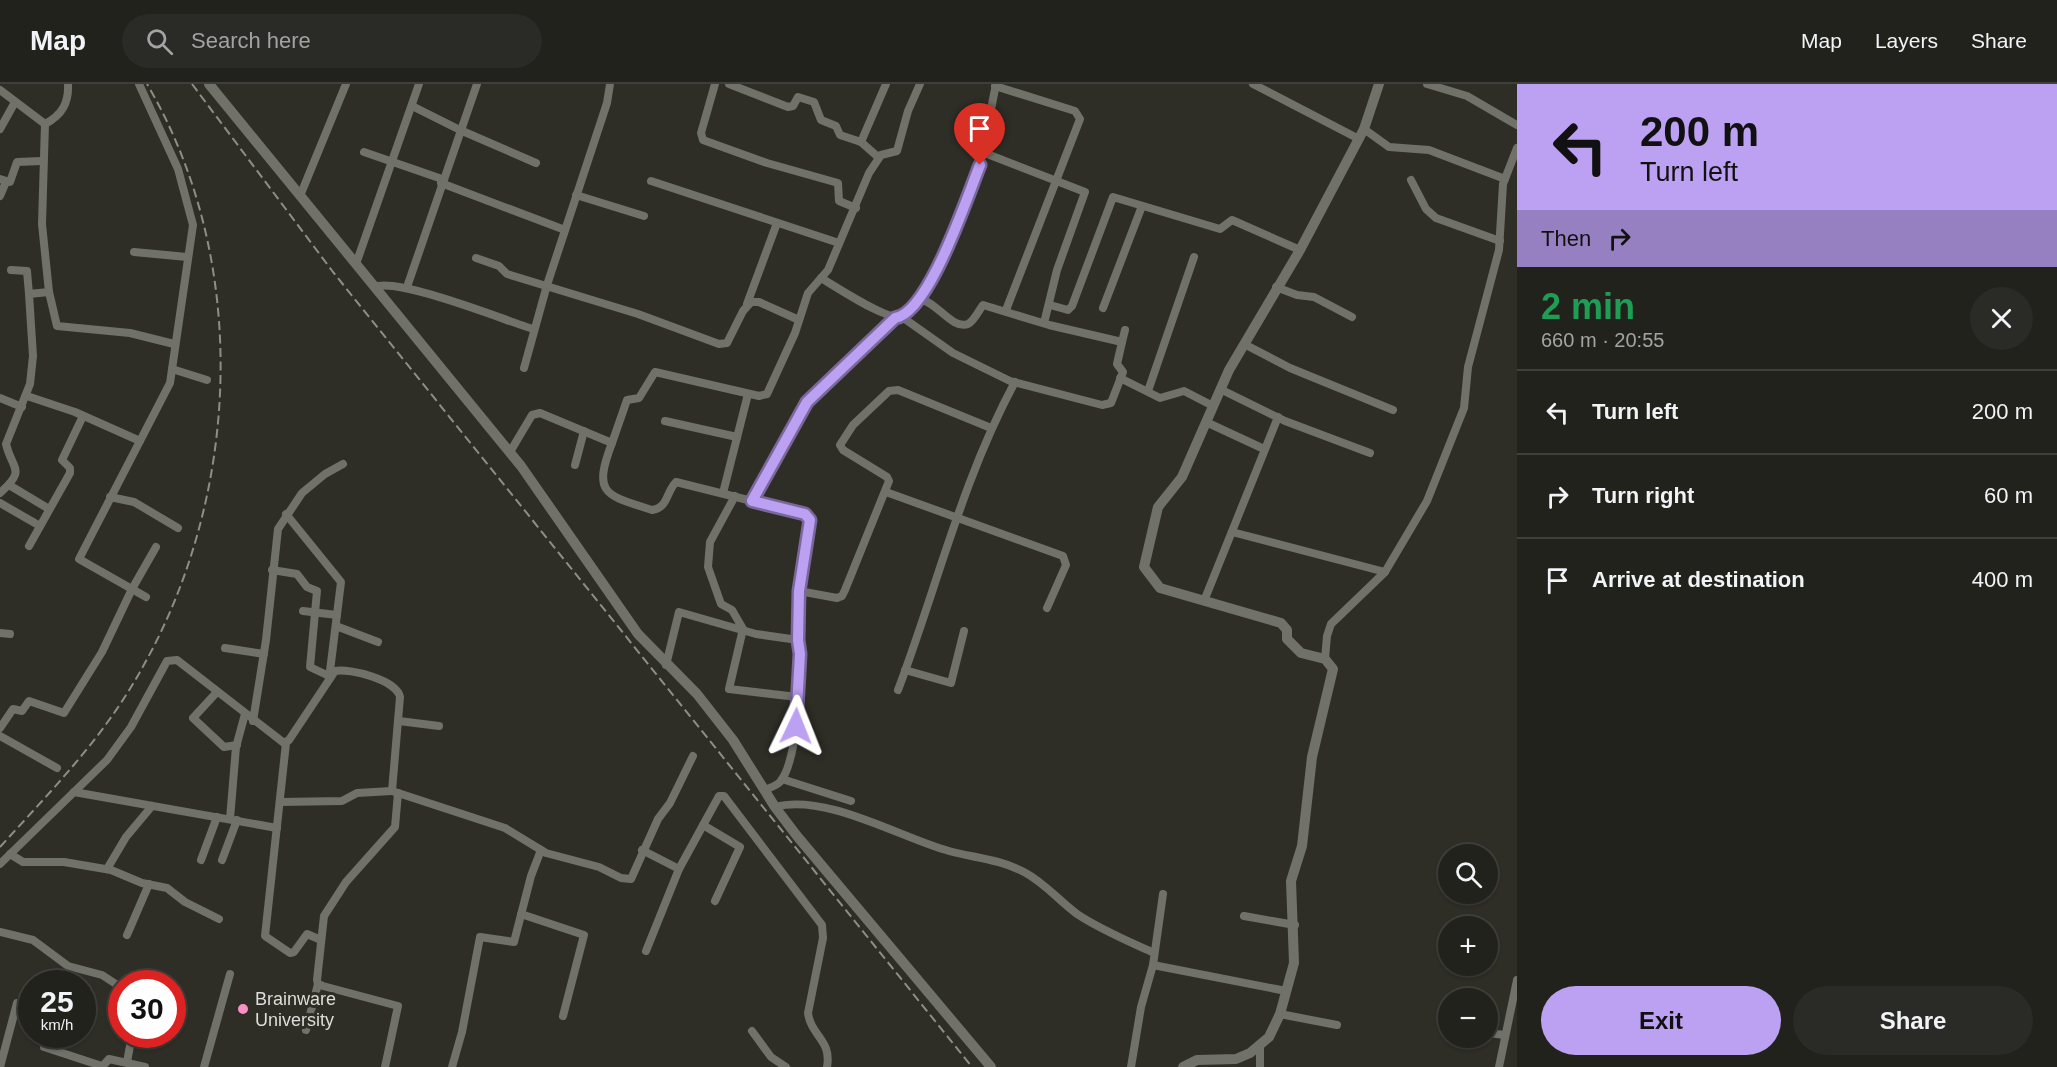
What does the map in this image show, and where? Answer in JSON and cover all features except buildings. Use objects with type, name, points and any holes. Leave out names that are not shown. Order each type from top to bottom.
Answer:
[{"type":"street","points":[[139,84],[178,169],[192,214],[187,257],[170,383],[79,559],[146,597]]},
{"type":"street","points":[[300,196],[346,84]]},
{"type":"street","points":[[356,264],[419,84]]},
{"type":"street","points":[[407,287],[477,84]]},
{"type":"street","points":[[525,368],[533,329],[607,103],[610,84]]},
{"type":"street","points":[[715,84],[702,133],[704,140],[767,163],[838,183],[840,201],[856,208]]},
{"type":"street","points":[[729,84],[788,107],[792,106],[798,97],[814,102],[821,120],[836,126],[840,135],[861,142],[878,157]]},
{"type":"street","points":[[861,142],[886,84]]},
{"type":"street","points":[[764,790],[777,785],[782,779],[793,746],[800,654],[799,591],[809,517],[676,482],[664,506],[652,510],[612,497],[606,492],[603,481],[605,461],[627,400],[639,398],[655,372],[748,394],[759,396],[767,394],[799,320],[808,293],[828,270],[878,157],[897,151],[908,111],[920,84]]},
{"type":"street","points":[[1253,84],[1389,147],[1435,152],[1505,179]]},
{"type":"street","points":[[1183,1067],[1197,1060],[1236,1059],[1260,1047],[1269,1037],[1280,1014],[1294,963],[1295,925],[1291,881],[1302,846],[1312,757],[1333,669],[1325,659],[1300,653],[1287,639],[1287,630],[1281,623],[1160,588],[1144,567],[1158,507],[1182,477],[1220,389],[1276,287],[1300,250],[1361,134],[1379,84]]},
{"type":"street","points":[[1427,84],[1467,96],[1517,125]]},
{"type":"street","points":[[45,124],[56,118],[66,105],[67,85]]},
{"type":"street","points":[[752,501],[807,402],[899,317],[921,300],[943,256],[980,165],[995,85],[1075,111],[1080,118],[1006,310]]},
{"type":"street","points":[[211,87],[510,452],[638,634],[697,694],[733,740],[775,807],[991,1067]]},
{"type":"street","points":[[0,90],[45,124]]},
{"type":"street","points":[[0,129],[15,102]]},
{"type":"street","points":[[412,106],[536,163]]},
{"type":"street","points":[[45,124],[42,161],[42,224],[49,292],[56,324],[59,327],[125,332],[174,344]]},
{"type":"street","points":[[1325,659],[1327,636],[1331,624],[1385,572],[1427,501],[1464,408],[1468,367],[1500,241],[1505,179],[1517,148]]},
{"type":"street","points":[[364,152],[564,230]]},
{"type":"street","points":[[982,152],[1085,192],[1057,270],[1044,323]]},
{"type":"street","points":[[0,196],[3,180],[10,182],[17,162],[42,161]]},
{"type":"street","points":[[1411,180],[1426,209],[1436,218],[1500,241]]},
{"type":"street","points":[[651,181],[839,243]]},
{"type":"street","points":[[576,195],[644,216]]},
{"type":"street","points":[[1050,306],[1068,310],[1072,306],[1113,197],[1220,229],[1232,220],[1300,250]]},
{"type":"street","points":[[1103,308],[1142,206]]},
{"type":"street","points":[[476,258],[498,266],[507,274],[547,285],[719,344],[727,343],[747,306],[777,223]]},
{"type":"street","points":[[134,252],[187,257]]},
{"type":"street","points":[[1148,392],[1194,257]]},
{"type":"street","points":[[0,493],[9,485],[16,466],[4,440],[27,396],[33,356],[27,271],[11,270]]},
{"type":"street","points":[[822,278],[884,314],[899,317],[953,353],[1015,382],[1106,405],[1111,403],[1123,370],[1117,364],[1125,330]]},
{"type":"street","points":[[375,287],[382,284],[407,287],[533,329]]},
{"type":"street","points":[[1276,287],[1297,295],[1314,297],[1352,317]]},
{"type":"street","points":[[29,294],[49,292]]},
{"type":"street","points":[[921,300],[932,304],[955,322],[965,325],[970,323],[984,305],[1044,323],[1122,342]]},
{"type":"street","points":[[747,306],[751,302],[759,302],[799,320]]},
{"type":"street","points":[[1244,344],[1290,368],[1393,410]]},
{"type":"street","points":[[172,369],[207,380]]},
{"type":"street","points":[[1120,378],[1165,398],[1184,391],[1213,406]]},
{"type":"street","points":[[898,690],[926,615],[956,517],[991,428],[1015,382]]},
{"type":"street","points":[[1220,389],[1278,417],[1370,453]]},
{"type":"street","points":[[799,591],[830,597],[842,596],[889,481],[887,477],[843,450],[840,445],[853,425],[889,391],[898,390],[991,428]]},
{"type":"street","points":[[723,493],[748,394]]},
{"type":"street","points":[[27,396],[83,416],[140,441]]},
{"type":"street","points":[[0,398],[22,407]]},
{"type":"street","points":[[510,452],[536,413],[612,443]]},
{"type":"street","points":[[29,546],[70,473],[70,468],[62,460],[83,416]]},
{"type":"street","points":[[1203,601],[1278,417]]},
{"type":"street","points":[[665,421],[737,437]]},
{"type":"street","points":[[1206,422],[1264,449]]},
{"type":"street","points":[[574,465],[584,431]]},
{"type":"street","points":[[253,721],[264,654],[276,538],[286,514],[313,482],[344,464]]},
{"type":"street","points":[[9,485],[50,509]]},
{"type":"street","points":[[886,492],[1063,556],[1066,565],[1047,608]]},
{"type":"street","points":[[735,496],[710,542],[708,567],[722,604],[732,610],[742,629],[729,689],[797,697]]},
{"type":"street","points":[[110,497],[134,502],[178,528]]},
{"type":"street","points":[[0,503],[40,526]]},
{"type":"street","points":[[286,514],[338,576],[341,586],[329,678]]},
{"type":"street","points":[[1232,532],[1385,572]]},
{"type":"street","points":[[0,728],[13,708],[22,711],[29,701],[64,713],[102,652],[132,589],[156,547]]},
{"type":"street","points":[[272,570],[297,574],[307,587],[316,590],[310,667],[329,678]]},
{"type":"street","points":[[303,611],[337,615]]},
{"type":"street","points":[[666,665],[679,612],[756,634],[798,640]]},
{"type":"street","points":[[336,626],[378,642]]},
{"type":"street","points":[[905,670],[951,682],[964,631]]},
{"type":"street","points":[[0,633],[10,634]]},
{"type":"street","points":[[225,648],[264,654]]},
{"type":"street","points":[[0,864],[107,760],[131,727],[167,661],[177,660],[278,741],[286,742]]},
{"type":"street","points":[[306,1030],[318,984],[324,916],[341,890],[395,827],[400,697],[396,688],[384,681],[346,670],[335,671],[329,678],[286,742],[264,936],[290,953],[294,952],[307,934],[321,940]]},
{"type":"street","points":[[217,692],[193,718],[225,748],[237,745]]},
{"type":"street","points":[[222,860],[233,820],[237,745],[245,714]]},
{"type":"street","points":[[399,721],[439,726]]},
{"type":"street","points":[[0,736],[57,768]]},
{"type":"street","points":[[280,802],[342,801],[357,793],[395,792],[505,828],[541,850],[599,867],[624,879],[631,879],[636,873],[642,850],[693,756]]},
{"type":"street","points":[[782,779],[851,801]]},
{"type":"street","points":[[74,792],[277,828]]},
{"type":"street","points":[[646,951],[679,869],[719,796],[724,796],[820,918],[823,938],[808,1013],[809,1022],[828,1051],[827,1067]]},
{"type":"street","points":[[775,807],[795,803],[844,813],[893,828],[949,851],[994,859],[1023,871],[1047,886],[1076,913],[1106,932],[1154,953]]},
{"type":"street","points":[[107,868],[126,837],[152,806]]},
{"type":"street","points":[[201,860],[217,817]]},
{"type":"street","points":[[703,825],[740,847],[715,901]]},
{"type":"street","points":[[452,1067],[462,1032],[480,937],[514,942],[541,850]]},
{"type":"street","points":[[642,850],[679,869]]},
{"type":"street","points":[[10,854],[23,862],[64,862],[107,868],[149,884],[167,888],[185,902],[219,919]]},
{"type":"street","points":[[127,935],[149,884]]},
{"type":"street","points":[[1131,1067],[1141,1007],[1152,965],[1163,894]]},
{"type":"street","points":[[521,914],[584,935],[563,1016]]},
{"type":"street","points":[[1244,916],[1295,925]]},
{"type":"street","points":[[0,932],[33,940],[68,966],[102,975],[108,979]]},
{"type":"street","points":[[1152,965],[1286,991]]},
{"type":"street","points":[[204,1067],[230,974]]},
{"type":"street","points":[[1499,1067],[1517,980]]},
{"type":"street","points":[[318,984],[398,1006],[385,1067]]},
{"type":"street","points":[[0,1067],[8,1045],[17,1003]]},
{"type":"street","points":[[1280,1014],[1337,1025]]},
{"type":"street","points":[[752,1031],[771,1057],[786,1067]]},
{"type":"street","points":[[1498,1034],[1504,1035]]},
{"type":"street","points":[[1260,1047],[1260,1067]]},
{"type":"street","points":[[47,1048],[102,1066],[109,1059],[145,1067]]},
{"type":"street","points":[[127,1062],[130,1048]]},
{"type":"railway","points":[[0,847],[94,741],[141,670],[174,602],[199,530],[214,454],[220,378],[217,301],[204,226],[181,153],[147,84]]},
{"type":"railway","points":[[192,84],[333,272],[972,1067]]},
{"type":"place","name":"Brainware University","points":[[243,1009]]},
{"type":"route","points":[[796,726],[800,654],[799,591],[810,520],[805,514],[752,501],[807,402],[855,353],[895,318],[902,316],[914,303],[921,300],[939,266],[980,165]]}]
